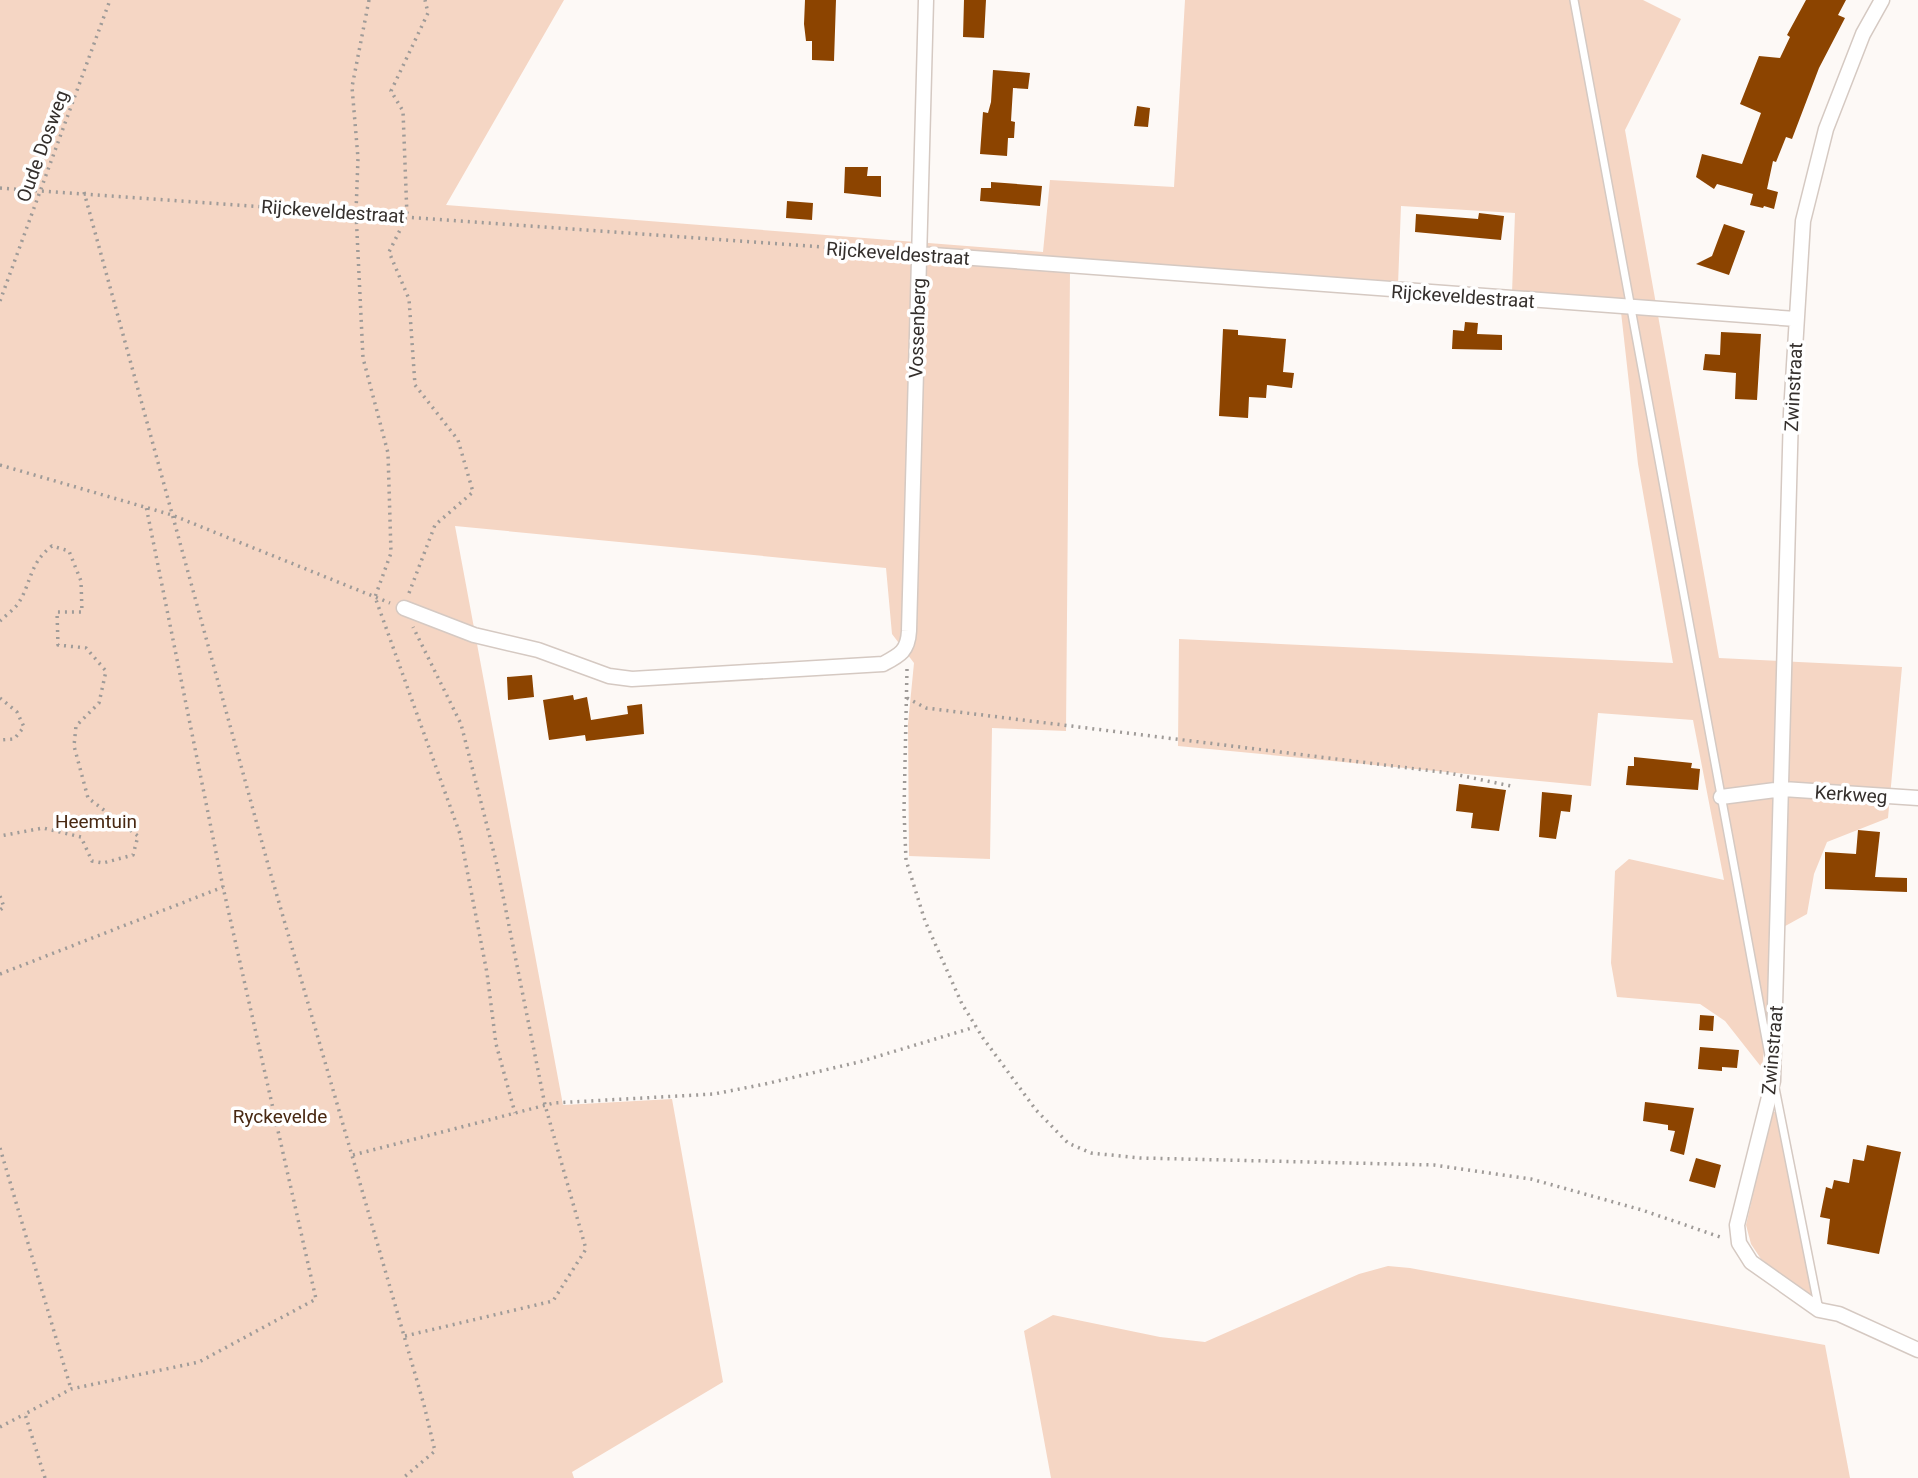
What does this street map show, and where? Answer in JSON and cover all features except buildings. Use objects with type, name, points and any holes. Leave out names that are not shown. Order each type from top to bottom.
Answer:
[{"type":"street","name":"Vossenberg","points":[[902,654],[908,645],[909,631],[926,0]]},
{"type":"street","name":"Zwinstraat","points":[[1739,1243],[1737,1225],[1773,1081],[1783,789],[1783,647],[1796,319],[1803,221],[1826,129],[1863,34],[1882,0]]},
{"type":"street","name":"Rijckeveldestraat","points":[[919,254],[1632,309],[1796,319]]},
{"type":"street","points":[[404,608],[474,635],[538,650],[609,676],[649,679],[883,664],[902,654]]},
{"type":"street","points":[[1721,797],[1783,789]]},
{"type":"street","name":"Kerkweg","points":[[1783,789],[1918,798]]},
{"type":"street","points":[[1739,1243],[1751,1262],[1819,1310],[1839,1314],[1918,1350]]},
{"type":"lane","points":[[1574,0],[1773,1081],[1819,1310]]},
{"type":"path","name":"Oude Dosweg","points":[[0,302],[110,0]]},
{"type":"path","points":[[369,0],[352,87],[358,159],[356,212],[363,358],[388,453],[391,553],[375,597],[460,834],[487,973],[496,1044],[515,1113]]},
{"type":"path","points":[[404,608],[435,526],[473,492],[458,440],[415,385],[409,299],[389,252],[407,216],[403,111],[391,91],[428,13],[425,0]]},
{"type":"path","name":"Rijckeveldestraat","points":[[0,188],[919,254]]},
{"type":"path","points":[[84,192],[435,1451],[404,1478]]},
{"type":"path","points":[[0,465],[172,515],[404,608],[461,724],[496,861],[545,1105],[586,1249],[553,1301],[405,1336]]},
{"type":"path","points":[[0,1427],[71,1389],[199,1362],[316,1299],[223,887],[146,506]]},
{"type":"path","points":[[0,621],[18,603],[30,571],[42,554],[52,546],[69,551],[81,581],[82,612],[57,612],[58,645],[86,648],[106,671],[99,703],[76,726],[74,746],[88,798],[138,836],[133,855],[103,863],[92,860],[81,837],[43,828],[0,836]]},
{"type":"path","points":[[902,654],[907,659],[904,811],[906,860],[925,921],[952,982],[976,1027],[1054,1131],[1076,1148],[1091,1153],[1173,1159],[1434,1165],[1531,1179],[1643,1210],[1739,1243]]},
{"type":"path","points":[[0,698],[17,712],[24,727],[14,739],[0,740]]},
{"type":"path","points":[[907,698],[926,708],[1450,773],[1511,786]]},
{"type":"path","points":[[0,974],[223,887]]},
{"type":"path","points":[[0,896],[4,906],[0,910]]},
{"type":"path","points":[[353,1155],[545,1105],[714,1094],[859,1062],[976,1027]]},
{"type":"path","points":[[0,1148],[71,1389]]},
{"type":"path","points":[[25,1414],[46,1478]]},
{"type":"green space","name":"Ryckevelde","points":[[0,0],[564,0],[446,205],[1043,252],[1050,180],[1174,187],[1185,0],[1643,0],[1681,19],[1625,130],[1719,658],[1902,667],[1888,818],[1827,842],[1814,874],[1807,914],[1778,930],[1762,1068],[1725,1021],[1700,1004],[1617,997],[1611,963],[1615,871],[1629,859],[1724,880],[1693,720],[1598,713],[1591,786],[1178,746],[1179,639],[1673,663],[1638,464],[1621,312],[1512,293],[1515,213],[1401,206],[1398,285],[1070,271],[1066,731],[992,728],[990,859],[909,856],[908,724],[914,663],[892,634],[886,568],[455,526],[563,1105],[672,1099],[723,1382],[572,1472],[574,1478],[0,1478]]},
{"type":"green space","points":[[1772,1112],[1776,1112],[1813,1299],[1761,1259],[1751,1244],[1746,1225]]},
{"type":"green space","points":[[1388,1266],[1825,1345],[1850,1478],[1051,1478],[1024,1331],[1053,1315],[1160,1337],[1205,1342],[1359,1274]]},
{"type":"park label","name":"Heemtuin","points":[[96,821]]}]
